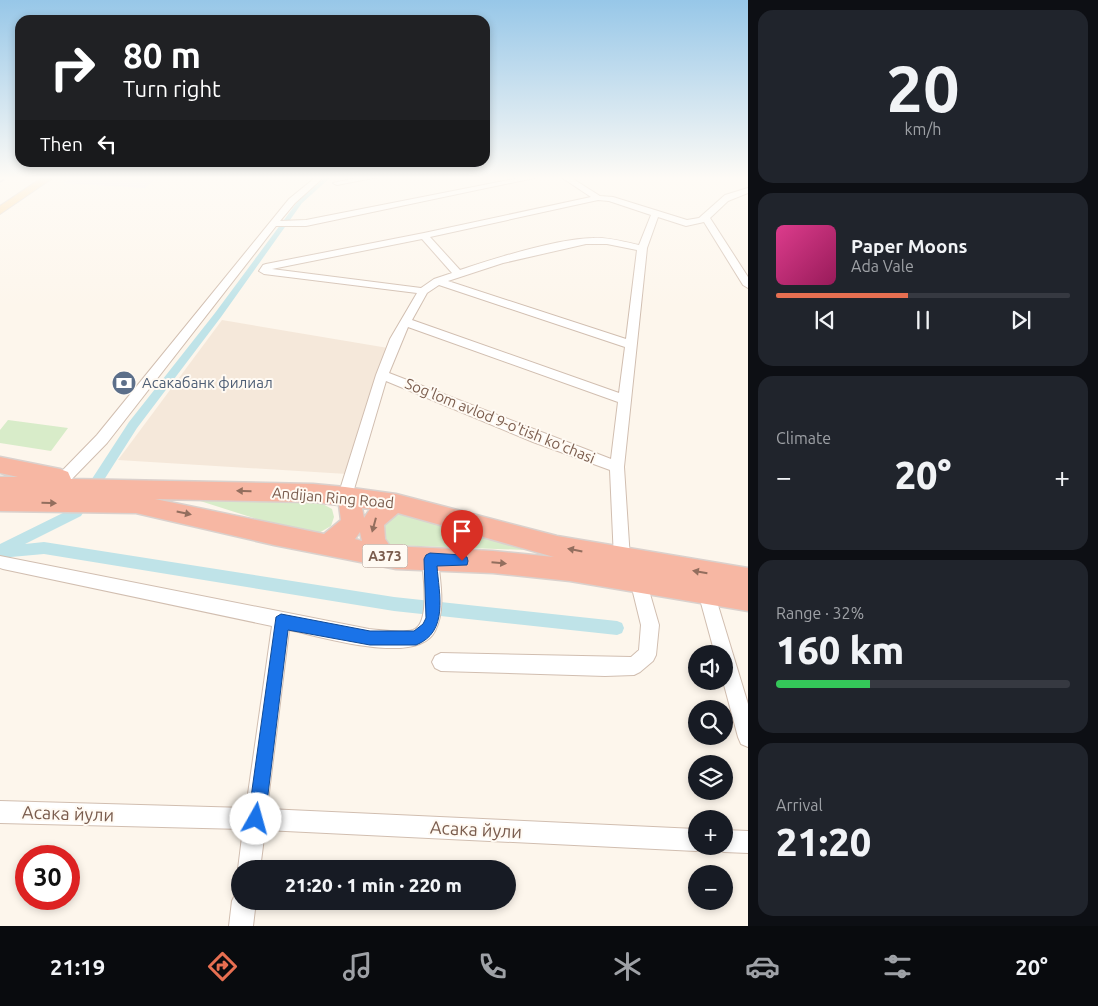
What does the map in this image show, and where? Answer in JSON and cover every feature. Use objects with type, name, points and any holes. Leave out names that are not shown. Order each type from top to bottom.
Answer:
[{"type":"highway","points":[[0,465],[112,489]]},
{"type":"highway","name":"Andijan Ring Road","points":[[0,486],[313,493],[346,496],[396,504],[557,547],[748,580]]},
{"type":"highway","points":[[324,545],[344,535],[351,527],[354,512],[346,496]]},
{"type":"highway","name":"A373","points":[[0,502],[136,504],[324,545],[382,555],[494,562],[560,569],[748,599]]},
{"type":"highway","points":[[382,555],[375,546],[372,525],[377,516],[396,504]]},
{"type":"street","points":[[63,479],[102,439],[278,220]]},
{"type":"street","points":[[275,224],[291,225],[315,220]]},
{"type":"street","points":[[423,291],[264,270],[266,267],[496,220]]},
{"type":"street","points":[[622,559],[617,467],[642,248],[652,220]]},
{"type":"street","points":[[676,220],[686,223],[698,223],[702,220]]},
{"type":"street","points":[[707,220],[748,285]]},
{"type":"street","points":[[424,236],[458,273]]},
{"type":"street","points":[[346,496],[382,375],[396,339],[423,291],[437,281],[458,273],[586,240],[642,248]]},
{"type":"street","points":[[437,281],[632,345]]},
{"type":"street","points":[[406,322],[625,400]]},
{"type":"street","name":"Sog'lom avlod 9-o'tish ko'chasi","points":[[382,375],[538,438],[617,467]]},
{"type":"street","points":[[3,562],[281,622],[370,638],[416,638],[428,629],[433,618],[430,559]]},
{"type":"street","points":[[441,662],[605,667],[634,666],[647,655],[650,625],[638,580]]},
{"type":"street","points":[[706,592],[748,737]]},
{"type":"street","points":[[250,860],[281,622]]},
{"type":"street","name":"Асака йули","points":[[0,812],[256,819],[688,840]]},
{"type":"street","points":[[733,841],[748,842]]},
{"type":"street","points":[[241,926],[243,910]]},
{"type":"shaded area","points":[[222,320],[388,348],[347,474],[118,460]]},
{"type":"green space","points":[[8,420],[68,428],[51,451],[0,443],[0,430]]},
{"type":"green space","points":[[194,499],[319,502],[332,509],[334,517],[331,526],[317,534],[291,530]]},
{"type":"green space","points":[[393,513],[403,513],[525,550],[392,545],[383,540],[379,526]]},
{"type":"waterway","points":[[2,549],[77,512],[133,425],[218,315],[287,220]]},
{"type":"waterway","points":[[0,552],[44,548],[394,604],[617,628]]},
{"type":"place","name":"Асакабанк филиал","points":[[124,383]]},
{"type":"route","points":[[256,819],[281,622],[370,638],[416,638],[428,629],[433,618],[430,559],[462,561]]}]
